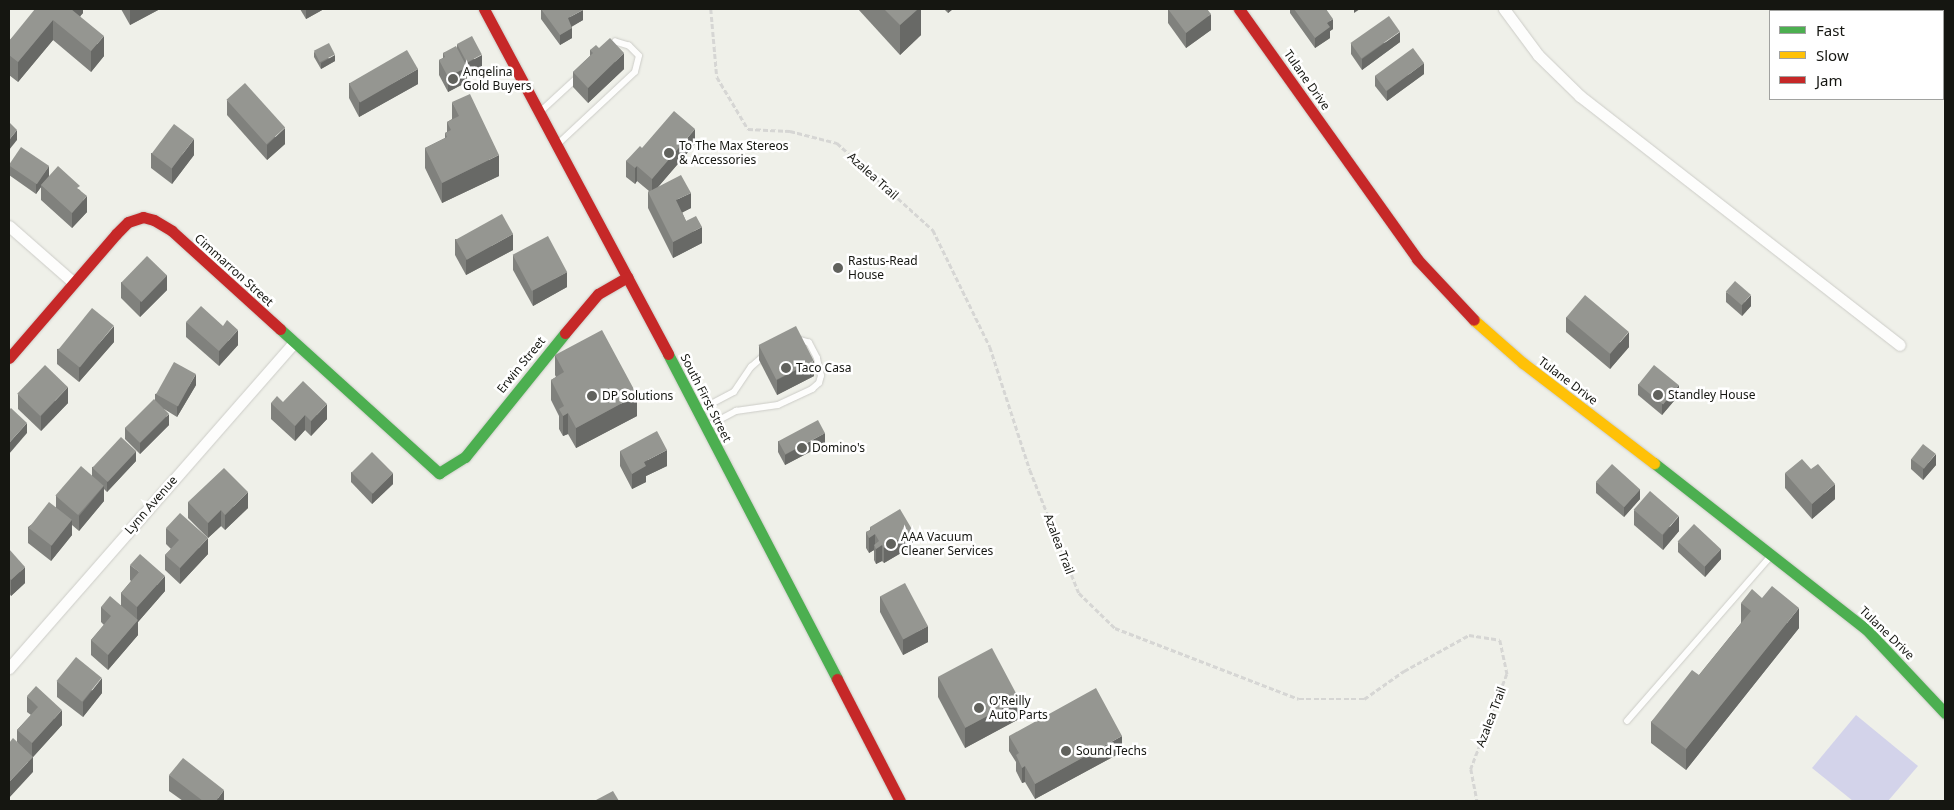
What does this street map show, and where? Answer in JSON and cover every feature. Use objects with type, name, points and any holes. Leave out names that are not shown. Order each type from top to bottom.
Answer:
[{"type":"street","name":"South First Street","points":[[484,9],[628,277],[900,801]]},
{"type":"street","name":"Tulane Drive","points":[[1240,9],[1417,259],[1452,300],[1523,364],[1866,629],[1945,713]]},
{"type":"street","points":[[1504,9],[1538,54],[1580,96],[1900,345]]},
{"type":"street","name":"Cimmarron Street","points":[[9,358],[128,222],[143,217],[154,220],[172,231],[439,473]]},
{"type":"street","points":[[9,226],[74,283]]},
{"type":"street","name":"Erwin Street","points":[[439,473],[465,457],[591,301],[598,294],[628,277]]},
{"type":"street","name":"Lynn Avenue","points":[[9,668],[294,342]]},
{"type":"lane","points":[[557,145],[635,72],[638,56],[629,46],[616,42],[609,49]]},
{"type":"lane","points":[[539,112],[580,75]]},
{"type":"lane","points":[[706,427],[736,411],[778,405],[812,389],[819,383],[821,376],[820,368],[809,343],[795,339],[788,343]]},
{"type":"lane","points":[[698,411],[734,392],[758,358],[773,351]]},
{"type":"lane","points":[[1627,721],[1772,555]]},
{"type":"path","name":"Azalea Trail","points":[[711,9],[717,77],[748,129],[790,131],[836,143],[933,230],[990,346],[1030,470],[1078,593],[1115,628],[1298,699],[1364,698],[1404,671],[1469,635],[1500,640],[1507,674],[1471,769],[1477,801]]},
{"type":"shaded area","points":[[1856,715],[1918,766],[1888,801],[1853,801],[1812,768]]},
{"type":"building","points":[[35,9],[71,9],[104,36],[91,51],[53,20],[18,62],[9,55],[9,41]]},
{"type":"building","points":[[541,9],[583,10],[568,18],[572,28],[560,35]]},
{"type":"building","points":[[884,9],[918,9],[900,25]]},
{"type":"building","points":[[1168,9],[1207,9],[1211,14],[1186,33]]},
{"type":"building","points":[[1294,9],[1326,9],[1333,19],[1327,23],[1330,27],[1315,38]]},
{"type":"building","points":[[1389,16],[1400,32],[1361,59],[1350,43]]},
{"type":"building","points":[[472,36],[482,55],[467,63],[457,44]]},
{"type":"building","points":[[610,38],[624,53],[588,88],[573,72],[593,53],[590,50],[596,45],[599,48]]},
{"type":"building","points":[[329,43],[335,55],[320,62],[314,51]]},
{"type":"building","points":[[456,46],[467,67],[448,77],[439,60],[445,57],[443,53]]},
{"type":"building","points":[[1413,48],[1424,63],[1386,91],[1375,76]]},
{"type":"building","points":[[407,50],[418,69],[360,103],[349,84]]},
{"type":"building","points":[[245,83],[285,128],[267,144],[226,100]]},
{"type":"building","points":[[470,94],[499,155],[442,183],[425,148],[447,137],[445,133],[451,130],[447,122],[459,116],[452,102]]},
{"type":"building","points":[[674,111],[695,129],[652,179],[637,166],[635,168],[626,161],[640,146],[642,148]]},
{"type":"building","points":[[9,122],[17,130],[9,140]]},
{"type":"building","points":[[174,124],[194,139],[172,169],[152,154]]},
{"type":"building","points":[[21,147],[49,166],[37,184],[9,165]]},
{"type":"building","points":[[58,166],[80,186],[77,188],[87,196],[72,213],[41,185]]},
{"type":"building","points":[[681,175],[691,193],[676,200],[686,221],[696,216],[702,227],[673,242],[648,192]]},
{"type":"building","points":[[502,214],[513,234],[467,260],[456,240]]},
{"type":"building","points":[[548,236],[567,272],[532,291],[513,255]]},
{"type":"building","points":[[147,256],[167,275],[141,302],[121,283]]},
{"type":"building","points":[[1735,281],[1751,295],[1742,305],[1726,292]]},
{"type":"building","points":[[1585,295],[1629,332],[1610,354],[1566,317]]},
{"type":"building","points":[[201,306],[223,326],[227,320],[238,330],[219,351],[186,322]]},
{"type":"building","points":[[92,308],[114,326],[80,368],[58,350]]},
{"type":"building","points":[[796,326],[814,361],[776,380],[759,345]]},
{"type":"building","name":"DP Solutions","points":[[602,330],[637,395],[576,428],[568,413],[563,416],[559,409],[564,406],[551,380],[564,372],[555,355]]},
{"type":"building","points":[[174,362],[196,374],[178,406],[156,394]]},
{"type":"building","points":[[45,365],[68,387],[40,416],[17,394]]},
{"type":"building","points":[[1654,365],[1679,385],[1663,405],[1638,384]]},
{"type":"building","points":[[303,381],[327,404],[311,421],[305,415],[295,426],[271,403],[277,396],[283,402]]},
{"type":"building","points":[[154,399],[169,414],[140,443],[125,428]]},
{"type":"building","points":[[11,408],[27,423],[9,443],[9,410]]},
{"type":"building","points":[[818,420],[825,433],[785,454],[778,441]]},
{"type":"building","points":[[657,431],[667,450],[644,462],[646,466],[632,474],[620,451]]},
{"type":"building","points":[[121,437],[136,451],[108,482],[92,468]]},
{"type":"building","points":[[1923,444],[1936,454],[1924,469],[1911,459]]},
{"type":"building","points":[[372,452],[393,473],[373,494],[351,473]]},
{"type":"building","points":[[1802,459],[1811,469],[1818,464],[1835,484],[1812,504],[1785,473]]},
{"type":"building","points":[[1612,464],[1640,489],[1624,507],[1596,482]]},
{"type":"building","points":[[81,466],[104,486],[78,515],[55,495]]},
{"type":"building","points":[[224,468],[248,492],[225,515],[221,510],[208,523],[188,502]]},
{"type":"building","points":[[1650,491],[1679,516],[1662,535],[1634,510]]},
{"type":"building","points":[[49,502],[72,520],[52,546],[29,528]]},
{"type":"building","points":[[900,509],[913,531],[884,548],[882,545],[876,549],[874,545],[879,541],[875,534],[869,538],[866,532],[871,530],[870,527]]},
{"type":"building","points":[[180,513],[208,538],[180,568],[165,555],[179,540],[166,528]]},
{"type":"building","points":[[1694,524],[1721,549],[1705,567],[1678,542]]},
{"type":"building","points":[[9,549],[25,567],[11,580],[9,578]]},
{"type":"building","points":[[140,554],[165,576],[137,607],[121,593],[139,572],[130,565]]},
{"type":"building","points":[[905,583],[928,626],[903,639],[880,596]]},
{"type":"building","points":[[1772,586],[1799,608],[1686,749],[1651,722],[1692,670],[1699,675],[1751,611],[1741,603],[1752,589],[1762,598]]},
{"type":"building","points":[[110,596],[138,620],[108,655],[91,640],[111,616],[101,607]]},
{"type":"building","points":[[992,648],[1019,699],[965,728],[938,677]]},
{"type":"building","points":[[76,657],[102,678],[82,702],[56,681]]},
{"type":"building","points":[[36,686],[62,710],[32,743],[17,730],[38,707],[27,696]]},
{"type":"building","name":"Sound Techs","points":[[1096,688],[1122,736],[1035,784],[1025,766],[1022,768],[1016,755],[1019,753],[1009,736]]},
{"type":"building","points":[[13,738],[33,757],[9,782],[9,743]]},
{"type":"building","points":[[183,758],[224,790],[216,801],[203,801],[169,775]]},
{"type":"building","points":[[613,791],[619,801],[596,800]]},
{"type":"traffic: fast","points":[[280,329],[439,473],[465,457],[565,333]]},
{"type":"traffic: fast","points":[[668,354],[837,679]]},
{"type":"traffic: fast","points":[[1654,463],[1866,629],[1945,713]]},
{"type":"traffic: slow","points":[[1474,320],[1523,363],[1654,463]]},
{"type":"traffic: jam","points":[[484,9],[668,354]]},
{"type":"traffic: jam","points":[[1239,9],[1417,259],[1474,320]]},
{"type":"traffic: jam","points":[[9,358],[116,234],[128,222],[143,217],[154,220],[172,231],[280,329]]},
{"type":"traffic: jam","points":[[565,333],[598,294],[628,277]]},
{"type":"traffic: jam","points":[[837,679],[900,801]]},
{"type":"place","name":"Angelina Gold Buyers","points":[[453,79]]},
{"type":"place","name":"To The Max Stereos & Accessories","points":[[669,153]]},
{"type":"place","name":"Rastus-Read House","points":[[838,268]]},
{"type":"place","name":"Taco Casa","points":[[786,368]]},
{"type":"place","name":"Standley House","points":[[1658,395]]},
{"type":"place","name":"DP Solutions","points":[[592,396]]},
{"type":"place","name":"Domino's","points":[[802,448]]},
{"type":"place","name":"AAA Vacuum Cleaner Services","points":[[891,544]]},
{"type":"place","name":"O'Reilly Auto Parts","points":[[979,708]]},
{"type":"place","name":"Sound Techs","points":[[1066,751]]}]
